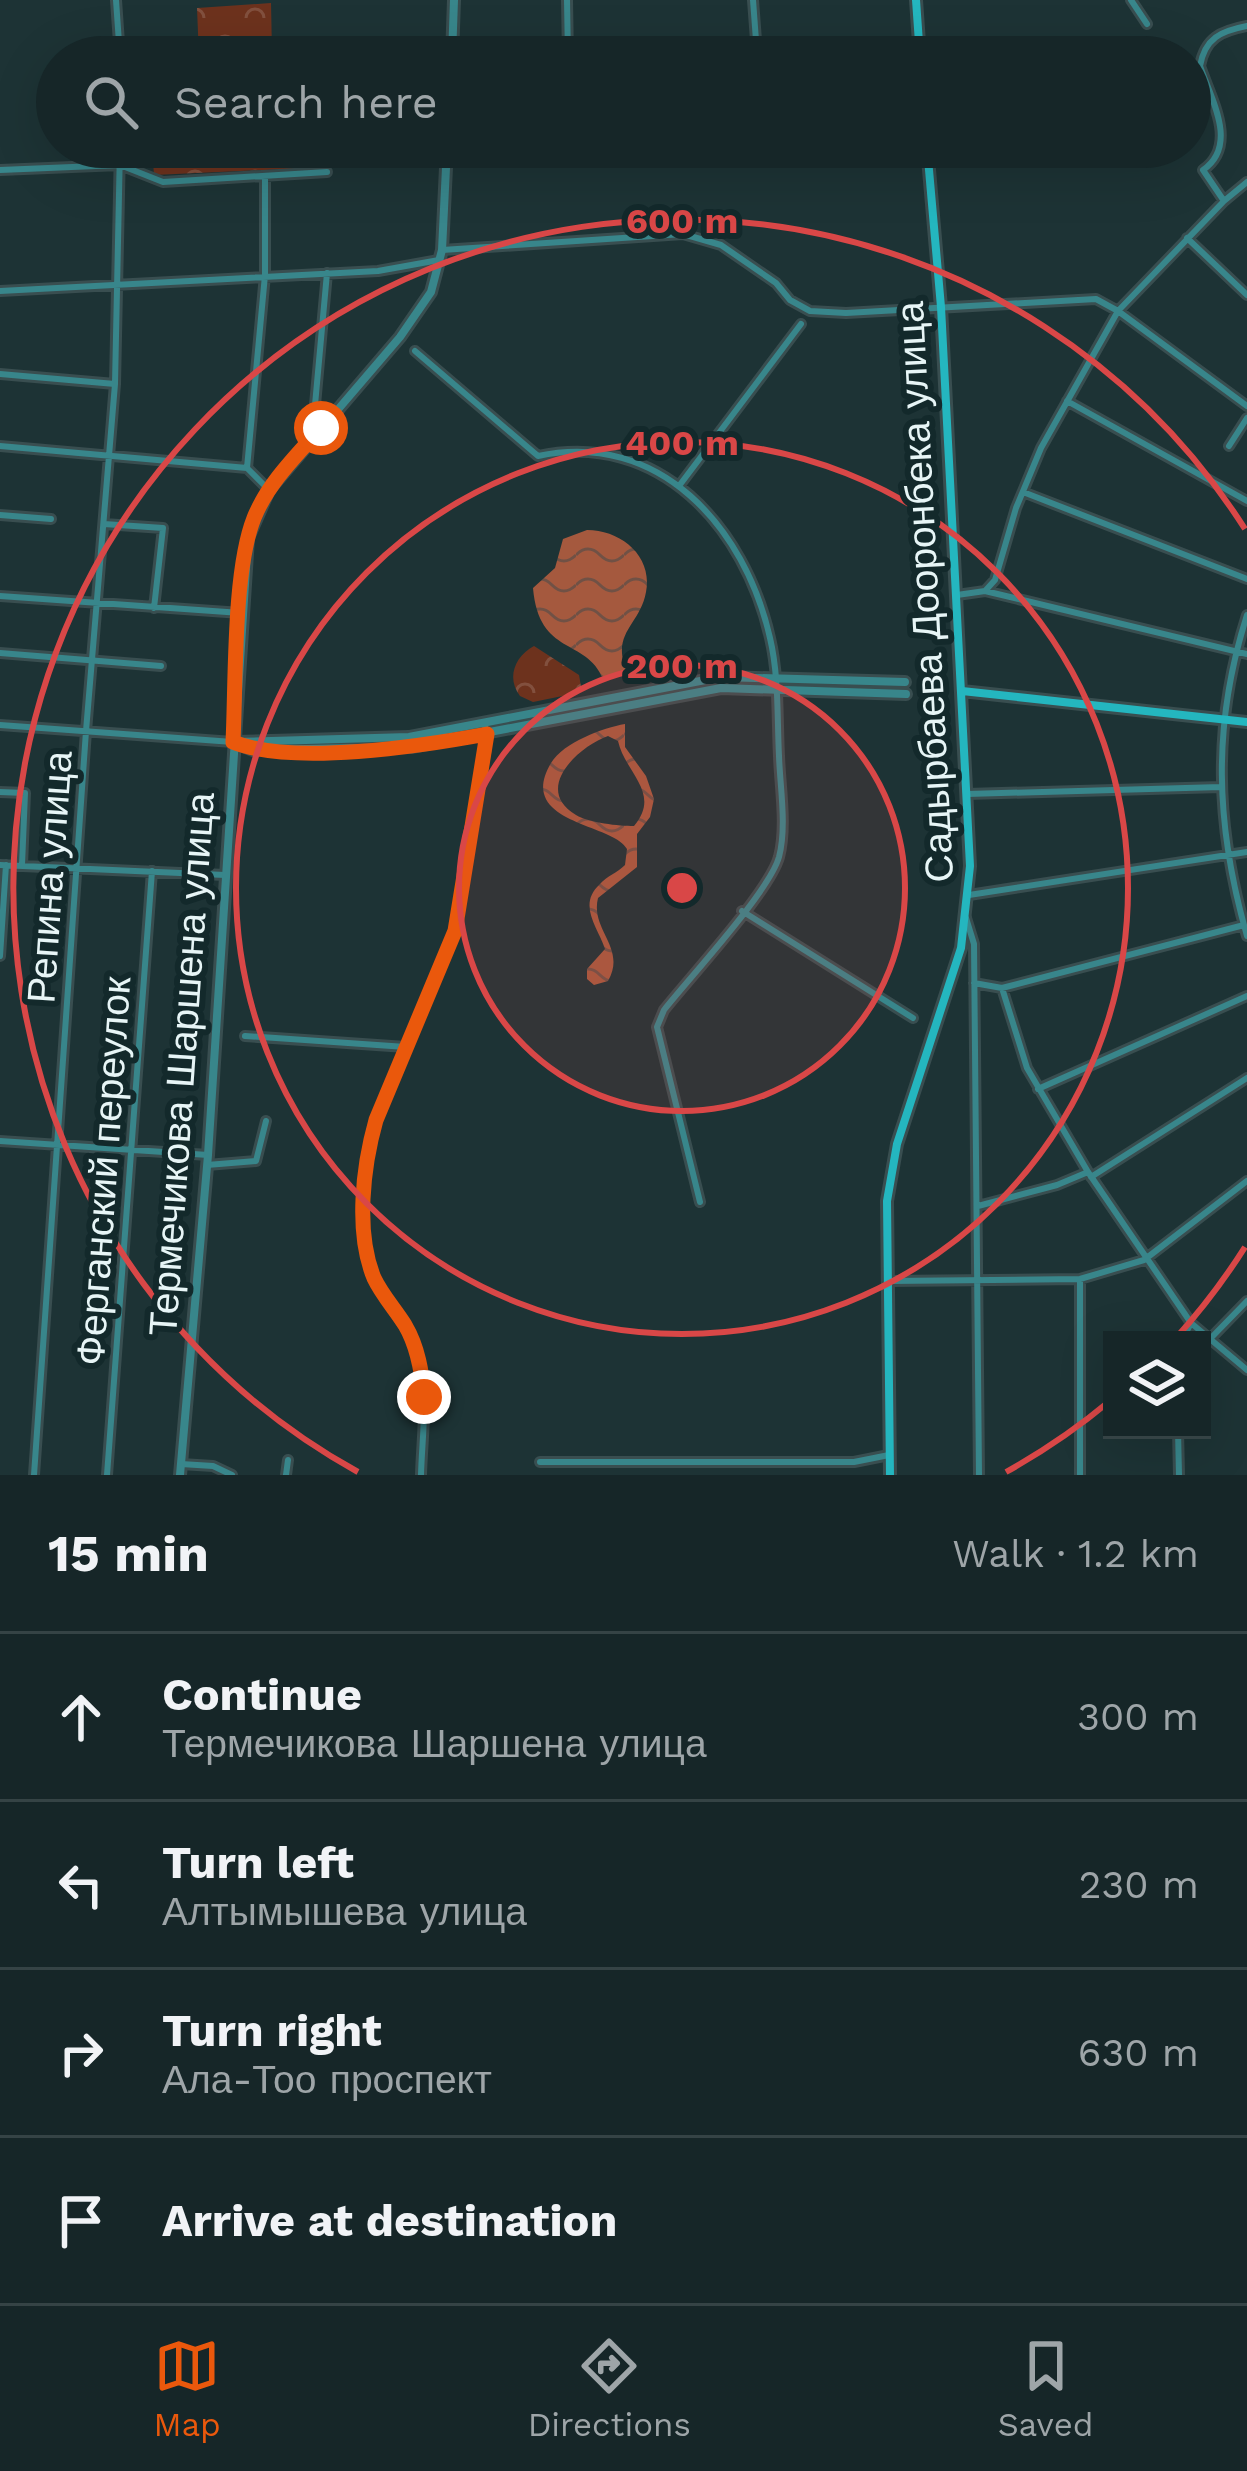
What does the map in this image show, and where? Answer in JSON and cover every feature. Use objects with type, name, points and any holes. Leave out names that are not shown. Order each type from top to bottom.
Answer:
[{"type":"main road","points":[[916,0],[919,36]]},
{"type":"main road","name":"Садырбаева Дооронбека улица","points":[[885,1475],[889,1455],[887,1201],[897,1144],[947,993],[969,895],[941,307],[929,168]]},
{"type":"main road","points":[[962,691],[1247,722]]},
{"type":"street","points":[[116,0],[119,36]]},
{"type":"street","points":[[453,36],[454,0]]},
{"type":"street","points":[[567,0],[568,36]]},
{"type":"street","points":[[753,0],[756,36]]},
{"type":"street","points":[[1131,0],[1147,24]]},
{"type":"street","points":[[1211,41],[1220,31],[1247,26]]},
{"type":"street","points":[[1211,102],[1221,134],[1211,163]]},
{"type":"street","points":[[0,170],[40,168]]},
{"type":"street","name":"Репина улица","points":[[34,1475],[115,384],[120,168]]},
{"type":"street","points":[[130,168],[163,182],[327,172]]},
{"type":"street","name":"Термечикова Шаршена улица","points":[[180,1470],[208,1160],[248,538],[269,490],[423,306],[442,255],[446,168]]},
{"type":"street","points":[[1205,168],[1224,201]]},
{"type":"street","points":[[247,468],[265,274],[265,176]]},
{"type":"street","points":[[986,591],[995,580],[1023,492],[1118,310],[1247,182]]},
{"type":"street","points":[[0,291],[378,271],[442,255],[683,234],[721,245],[810,311],[1083,298],[1105,302],[1247,406]]},
{"type":"street","points":[[1187,238],[1247,295]]},
{"type":"street","points":[[321,428],[314,416],[327,273]]},
{"type":"street","points":[[679,486],[801,324]]},
{"type":"street","points":[[415,351],[538,456],[605,451],[641,463],[679,486],[712,519],[746,571],[770,637],[776,678],[781,846],[769,878],[664,1010],[657,1028],[700,1202]]},
{"type":"street","points":[[0,374],[115,384]]},
{"type":"street","points":[[1067,400],[1247,501]]},
{"type":"street","points":[[1228,446],[1247,418]]},
{"type":"street","points":[[0,446],[247,468],[269,490]]},
{"type":"street","points":[[1023,492],[1247,579]]},
{"type":"street","points":[[0,515],[51,519]]},
{"type":"street","points":[[104,524],[163,528],[154,608]]},
{"type":"street","points":[[953,595],[986,591],[1247,654]]},
{"type":"street","points":[[0,596],[241,614]]},
{"type":"street","points":[[1247,615],[1222,719],[1221,787],[1228,855],[1247,936]]},
{"type":"street","points":[[0,653],[161,666]]},
{"type":"street","points":[[0,724],[233,742],[391,738],[721,677],[905,682]]},
{"type":"street","points":[[233,742],[253,750],[374,750],[487,734],[708,690],[906,694]]},
{"type":"street","points":[[421,1475],[421,1368],[406,1327],[374,1276],[364,1228],[372,1135],[459,916],[485,722]]},
{"type":"street","points":[[967,794],[1221,787]]},
{"type":"street","points":[[0,792],[25,793],[22,865]]},
{"type":"street","points":[[969,895],[1247,852]]},
{"type":"street","points":[[0,956],[3,865],[225,875]]},
{"type":"street","name":"Ферганский переулок","points":[[107,1475],[152,871]]},
{"type":"street","points":[[742,911],[913,1018]]},
{"type":"street","points":[[966,918],[974,944],[979,1475]]},
{"type":"street","points":[[974,982],[1002,988],[1244,925]]},
{"type":"street","points":[[1002,988],[1038,1089],[1144,1260],[1197,1331]]},
{"type":"street","points":[[1038,1089],[1247,996]]},
{"type":"street","points":[[245,1036],[406,1047]]},
{"type":"street","points":[[978,1206],[1090,1174],[1247,1078]]},
{"type":"street","points":[[0,1142],[256,1161],[266,1121]]},
{"type":"street","points":[[888,1281],[1080,1279],[1144,1260],[1247,1181]]},
{"type":"street","points":[[1080,1279],[1080,1475]]},
{"type":"street","points":[[1211,1335],[1247,1301]]},
{"type":"street","points":[[1187,1331],[1191,1323]]},
{"type":"street","points":[[1211,1345],[1247,1370]]},
{"type":"street","points":[[1178,1439],[1179,1475]]},
{"type":"street","points":[[539,1462],[854,1462],[889,1455]]},
{"type":"street","points":[[286,1475],[288,1460]]},
{"type":"street","points":[[180,1470],[213,1466],[232,1475]]},
{"type":"green space","points":[[271,3],[272,36],[198,36],[197,8]]},
{"type":"green space","points":[[154,168],[308,168],[154,175]]},
{"type":"green space","points":[[534,646],[579,675],[582,692],[533,702],[520,696],[515,668]]},
{"type":"water","points":[[587,530],[612,535],[632,547],[647,579],[643,604],[622,649],[628,674],[603,679],[586,657],[544,625],[533,588],[555,568],[563,539]]},
{"type":"water","points":[[625,724],[625,747],[646,776],[654,799],[650,817],[637,834],[637,867],[598,898],[613,969],[608,981],[594,985],[587,979],[587,969],[605,949],[591,916],[590,900],[603,881],[625,865],[627,849],[556,810],[546,799],[543,783],[557,755],[585,737]],"holes":[[[608,736],[618,741],[643,793],[642,814],[634,826],[582,818],[564,805],[558,793],[565,770],[585,749]]]},
{"type":"route","points":[[321,428],[269,490],[253,521],[245,557],[233,742],[253,750],[374,750],[487,734],[455,931],[369,1146],[364,1228],[368,1260],[380,1290],[413,1340],[424,1397]]}]
